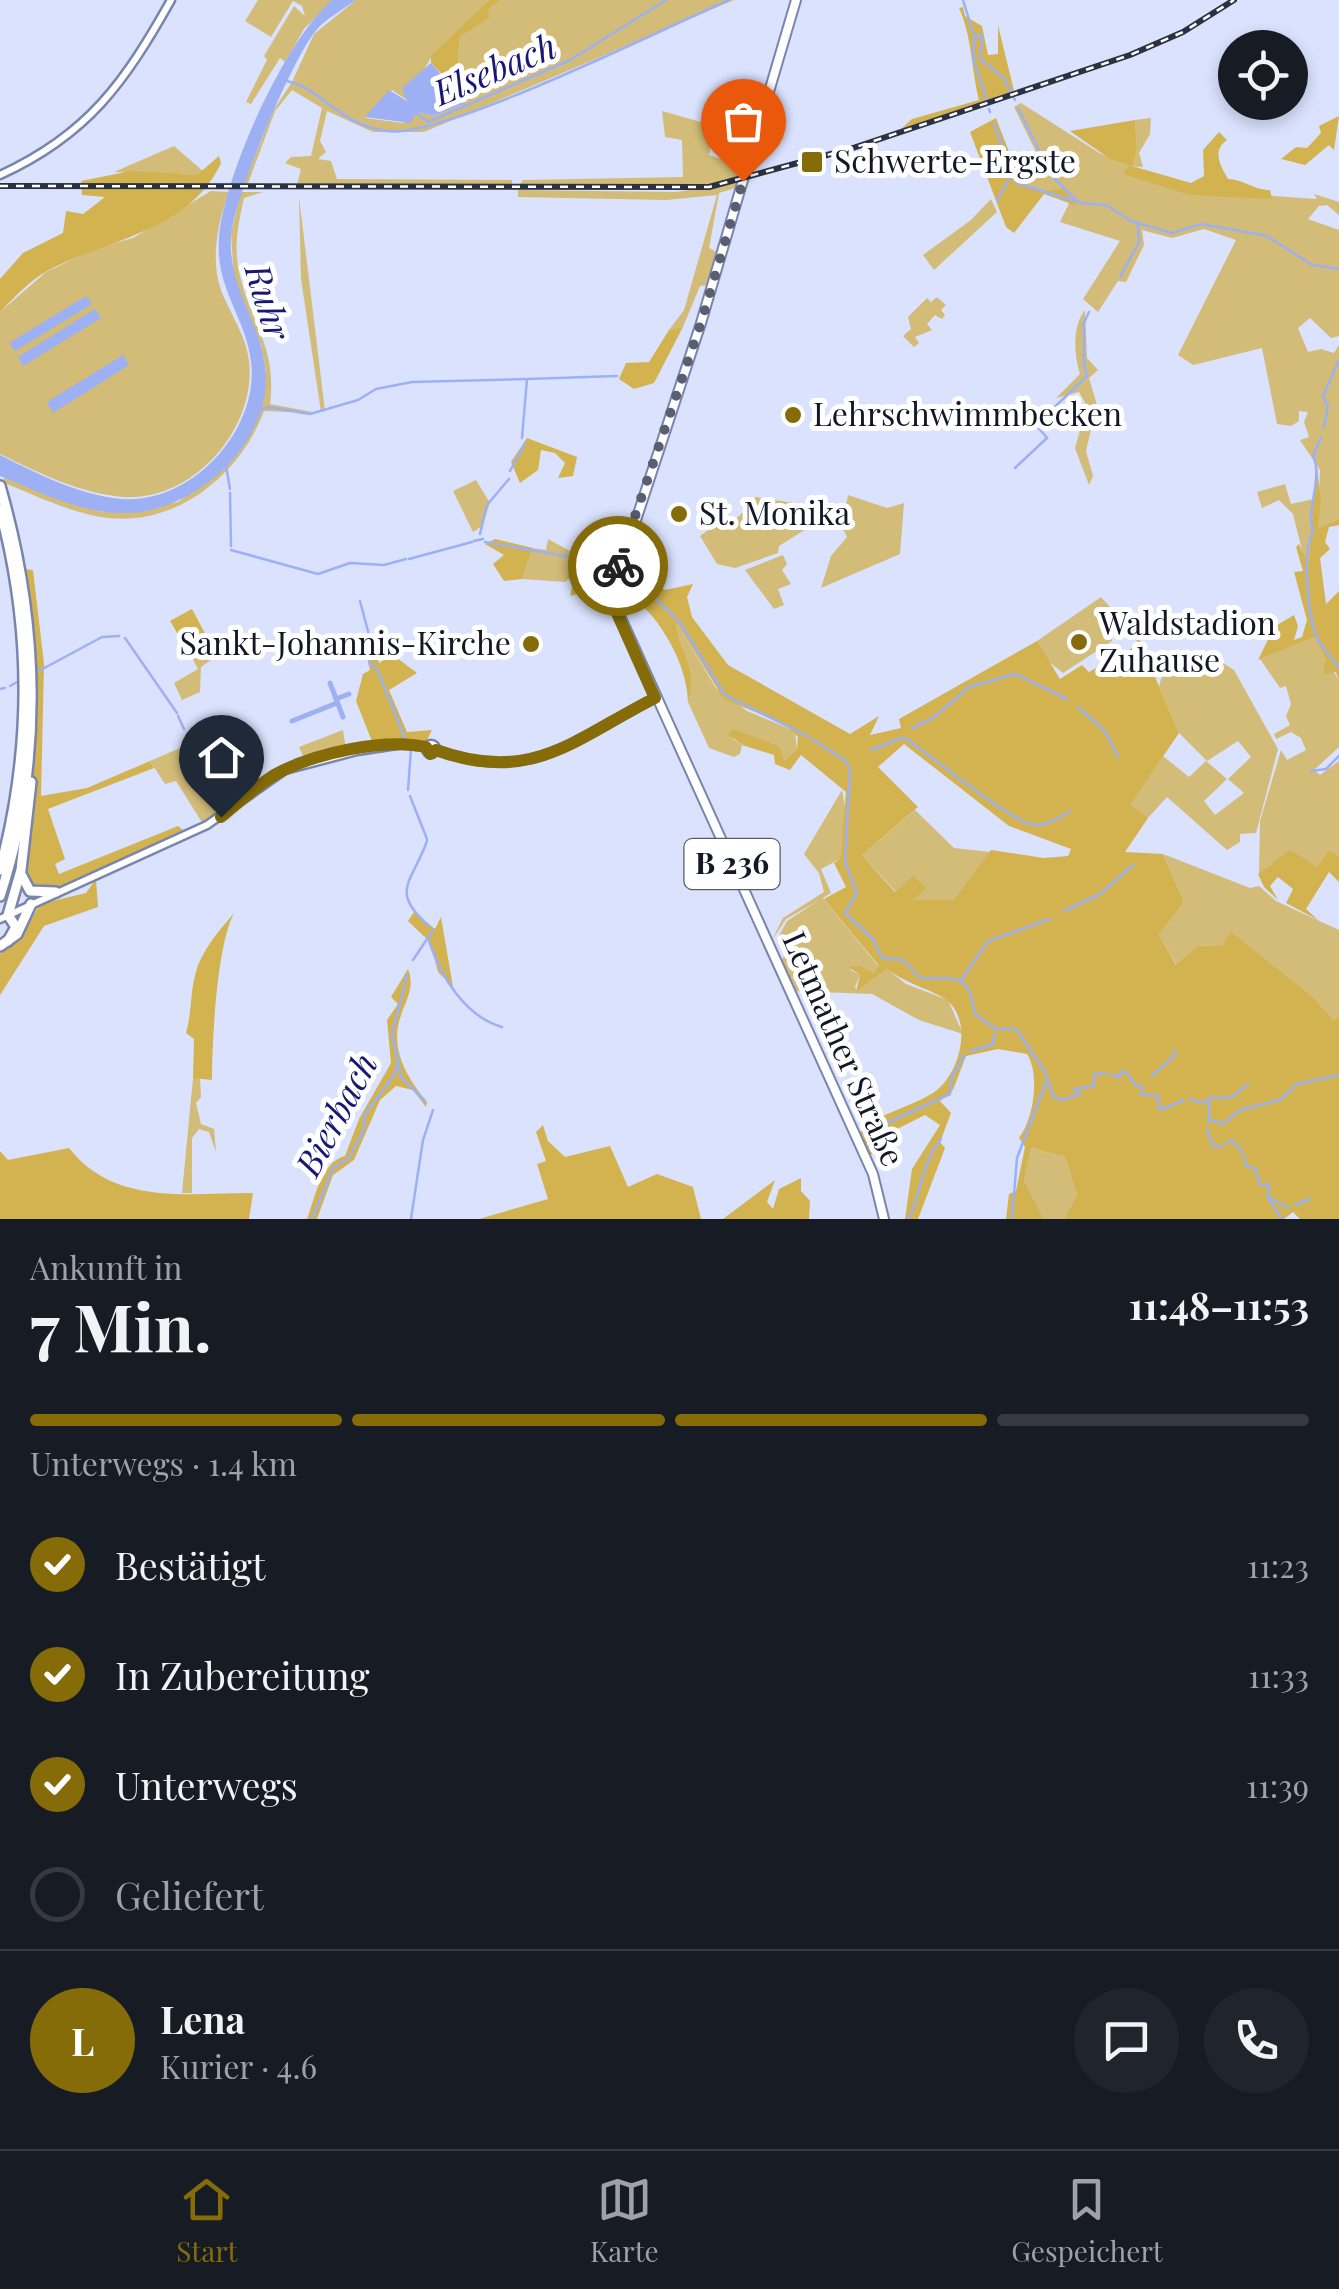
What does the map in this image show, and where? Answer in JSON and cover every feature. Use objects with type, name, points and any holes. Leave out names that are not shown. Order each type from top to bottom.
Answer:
[{"type":"highway","points":[[0,486],[30,643],[30,800],[22,882],[30,891],[56,892]]},
{"type":"highway","points":[[0,509],[18,571],[24,648],[24,738],[0,870]]},
{"type":"highway","points":[[0,896],[24,792],[31,719]]},
{"type":"highway","points":[[4,944],[16,927],[4,917],[21,870]]},
{"type":"highway","points":[[4,944],[22,928],[31,904]]},
{"type":"main road","points":[[0,175],[50,148],[103,105],[142,52],[171,0]]},
{"type":"main road","name":"Letmather Straße","points":[[796,0],[701,323],[611,589],[614,606],[655,698],[862,1147],[882,1196],[884,1219]]},
{"type":"main road","points":[[4,917],[207,825],[285,770],[397,744],[433,744],[436,750],[482,763],[524,764],[655,698]]},
{"type":"shaded area","points":[[258,0],[332,0],[304,29],[285,62],[280,58],[251,104],[246,102],[267,60],[264,56],[294,6],[305,16],[302,6],[293,1],[271,37],[245,21]]},
{"type":"shaded area","points":[[356,0],[489,0],[432,56],[407,100],[392,90],[365,118],[403,123],[417,112],[434,116],[466,103],[458,58],[460,37],[489,17],[488,10],[500,0],[734,0],[424,132],[373,132],[327,111],[320,141],[326,152],[318,159],[331,161],[337,179],[512,180],[512,188],[297,185],[301,169],[285,163],[291,157],[311,156],[322,108],[292,90],[275,111],[247,186],[243,186],[273,111],[292,82],[314,34]]},
{"type":"shaded area","points":[[489,0],[500,0],[488,10],[490,17],[460,37],[458,58],[465,98],[431,63],[431,56]]},
{"type":"shaded area","points":[[963,7],[965,16],[982,26],[988,55],[998,54],[998,25],[1014,91],[901,129],[912,119],[979,100],[959,8]]},
{"type":"shaded area","points":[[1021,103],[1101,154],[1132,164],[1137,150],[1135,120],[1151,118],[1150,134],[1139,153],[1143,167],[1129,166],[1174,189],[1317,199],[1314,194],[1339,202],[1339,215],[1327,205],[1319,206],[1308,219],[1339,230],[1339,336],[1331,338],[1310,318],[1298,328],[1308,352],[1321,349],[1334,353],[1339,345],[1339,519],[1318,528],[1320,470],[1300,440],[1309,437],[1304,422],[1308,412],[1299,411],[1299,421],[1291,426],[1277,424],[1262,348],[1193,365],[1178,355],[1236,240],[1204,229],[1172,238],[1142,230],[1144,245],[1126,282],[1118,281],[1098,312],[1083,299],[1120,241],[1060,222],[1071,199],[1014,184],[1013,168],[1038,156],[1014,107]]},
{"type":"shaded area","points":[[662,111],[715,126],[709,155],[744,166],[741,179],[687,188],[517,188],[523,180],[683,177],[682,140],[665,137]]},
{"type":"shaded area","points":[[1339,116],[1334,150],[1329,145],[1305,165],[1281,159],[1296,147],[1307,148],[1321,133],[1319,126]]},
{"type":"shaded area","points":[[996,118],[1021,183],[1045,191],[1063,189],[1077,206],[1044,194],[1014,233],[1006,227],[970,132]]},
{"type":"shaded area","points":[[1135,120],[1137,150],[1132,166],[1191,183],[1204,176],[1203,150],[1219,132],[1227,140],[1218,154],[1228,179],[1270,190],[1272,199],[1190,195],[1123,174],[1130,165],[1110,159],[1070,131]]},
{"type":"shaded area","points":[[174,146],[204,172],[114,172]]},
{"type":"shaded area","points":[[219,156],[221,163],[207,186],[168,219],[47,271],[0,312],[0,279],[23,253],[63,233],[66,211],[83,214],[105,197],[82,195],[81,181],[131,171],[197,175]]},
{"type":"shaded area","points":[[740,182],[739,187],[719,193],[709,248],[718,253],[708,285],[700,286],[683,327],[669,330],[684,310],[717,195],[666,200],[518,197],[518,190],[676,192]]},
{"type":"shaded area","points":[[211,191],[229,192],[219,227],[216,266],[221,290],[249,361],[243,411],[215,456],[196,474],[173,487],[149,495],[123,497],[75,487],[0,454],[0,312],[46,272],[97,248],[133,238]]},
{"type":"shaded area","points":[[241,192],[263,192],[244,198],[237,256],[245,294],[267,352],[270,404],[318,413],[264,411],[254,434],[223,474],[204,491],[159,513],[134,518],[95,516],[4,483],[4,478],[103,512],[178,502],[225,468],[242,448],[266,370],[261,345],[234,281],[231,233]]},
{"type":"shaded area","points":[[299,197],[325,411],[321,412],[301,279]]},
{"type":"shaded area","points":[[991,199],[997,212],[934,270],[923,255],[971,220]]},
{"type":"shaded area","points":[[937,297],[946,305],[941,310],[945,315],[942,319],[935,315],[927,324],[932,330],[915,337],[919,343],[914,347],[903,336],[911,329],[908,317],[927,298],[931,302]]},
{"type":"shaded area","points":[[1085,310],[1087,358],[1098,370],[1089,378],[1097,405],[1086,451],[1093,476],[1089,485],[1075,448],[1087,406],[1079,392],[1056,398],[1080,374],[1075,340]]},
{"type":"shaded area","points":[[683,327],[654,383],[634,389],[619,379],[626,363],[649,362],[669,330]]},
{"type":"shaded area","points":[[527,438],[577,457],[573,476],[558,478],[565,463],[555,453],[541,450],[538,470],[520,483],[511,462]]},
{"type":"shaded area","points":[[1316,461],[1321,500],[1318,528],[1339,519],[1339,525],[1329,527],[1325,542],[1330,549],[1320,558],[1326,604],[1339,591],[1339,681],[1336,672],[1323,674],[1326,659],[1315,637],[1258,660],[1274,627],[1294,615],[1298,626],[1294,640],[1302,637],[1307,620],[1294,572],[1303,571],[1296,547],[1299,544],[1309,565]]},
{"type":"shaded area","points":[[476,480],[490,503],[482,526],[473,532],[453,491]]},
{"type":"shaded area","points":[[1285,484],[1291,504],[1314,499],[1310,565],[1306,566],[1293,514],[1279,500],[1262,508],[1257,492]]},
{"type":"shaded area","points":[[848,495],[887,508],[904,503],[900,554],[821,588],[831,556],[847,537],[843,529],[851,524],[846,506]]},
{"type":"shaded area","points":[[756,497],[806,505],[822,519],[779,546],[778,553],[735,568],[717,564],[700,536],[727,516],[734,521],[744,511],[741,505]]},
{"type":"shaded area","points":[[495,539],[533,548],[522,579],[504,581],[493,564],[504,555],[485,544]]},
{"type":"shaded area","points":[[548,539],[581,557],[566,582],[522,579],[533,548],[546,550]]},
{"type":"shaded area","points":[[584,550],[616,561],[608,598],[595,589],[570,596],[573,583],[567,578]]},
{"type":"shaded area","points":[[783,555],[787,564],[782,570],[791,584],[778,589],[784,605],[774,609],[745,570]]},
{"type":"shaded area","points":[[625,565],[665,590],[693,584],[687,597],[692,617],[728,665],[850,734],[879,716],[870,735],[901,728],[899,719],[1037,641],[1060,679],[1082,665],[1089,672],[1132,648],[1144,651],[1179,733],[1130,805],[1148,818],[1125,852],[1163,854],[1184,902],[1159,935],[1176,965],[1198,946],[1222,945],[1231,932],[1311,995],[1334,1020],[1339,1017],[1339,1219],[1300,1219],[1293,1212],[1284,1219],[1064,1219],[1077,1195],[1065,1157],[1031,1148],[1024,1180],[1044,1219],[1006,1219],[1009,1194],[1016,1191],[1025,1147],[1019,1138],[1028,1120],[1034,1084],[1027,1054],[998,1049],[966,1056],[953,1090],[940,1101],[951,1113],[940,1142],[945,1148],[918,1219],[905,1219],[912,1169],[940,1125],[925,1115],[897,1129],[869,1157],[858,1134],[876,1120],[942,1085],[960,1050],[956,1012],[944,998],[887,969],[856,992],[860,975],[849,967],[860,966],[873,973],[879,966],[824,899],[846,887],[834,863],[840,859],[846,792],[801,755],[790,770],[775,764],[774,755],[742,745],[728,734],[735,729],[780,746],[784,761],[797,749],[798,737],[786,725],[724,699],[676,622],[690,670],[688,702],[682,670],[666,636],[644,607],[617,589]],"holes":[[[904,744],[1009,826],[1071,849],[1068,856],[1044,858],[991,850],[953,900],[913,900],[926,888],[913,876],[895,892],[862,855],[918,807],[878,767]]]},
{"type":"shaded area","points":[[25,569],[33,570],[44,664],[41,796],[87,788],[150,761],[154,768],[48,809],[65,859],[55,864],[59,874],[178,826],[183,830],[60,888],[29,886],[23,875],[34,722]]},
{"type":"shaded area","name":"Waldstadion Zuhause","points":[[1101,597],[1150,652],[1112,620],[1112,641],[1063,673],[1048,661],[1037,641]]},
{"type":"shaded area","points":[[192,609],[208,639],[206,646],[191,656],[170,621]]},
{"type":"shaded area","points":[[676,622],[716,688],[747,711],[795,731],[797,749],[783,762],[780,746],[735,729],[733,739],[742,745],[740,754],[734,757],[709,748],[688,702],[691,680]]},
{"type":"shaded area","points":[[216,634],[225,650],[201,667],[200,692],[182,700],[174,683],[198,669],[191,656]]},
{"type":"shaded area","points":[[1315,637],[1339,681],[1339,747],[1314,770],[1320,775],[1339,761],[1339,856],[1328,850],[1317,867],[1272,863],[1259,874],[1260,821],[1281,750],[1287,760],[1306,750],[1301,738],[1291,732],[1276,739],[1274,734],[1290,725],[1286,716],[1291,704],[1286,686],[1280,688],[1260,659]]},
{"type":"shaded area","points":[[376,651],[379,663],[393,655],[417,673],[389,690],[407,732],[432,730],[426,742],[373,744],[356,701],[363,674],[370,670],[366,654]]},
{"type":"shaded area","points":[[1168,656],[1220,661],[1234,670],[1278,749],[1256,833],[1240,834],[1240,842],[1227,850],[1167,797],[1148,818],[1129,805],[1163,756],[1189,777],[1206,761],[1227,779],[1204,801],[1215,815],[1244,793],[1228,779],[1251,757],[1238,741],[1207,761],[1179,733],[1159,686]]},
{"type":"shaded area","points":[[343,730],[346,749],[281,769],[221,811],[270,770],[304,758],[299,747]]},
{"type":"shaded area","points":[[187,745],[201,788],[216,813],[203,824],[176,781],[165,784],[150,761]]},
{"type":"shaded area","points":[[842,790],[845,807],[840,859],[821,869],[831,893],[823,898],[879,967],[873,973],[849,969],[860,975],[855,987],[857,991],[887,969],[906,984],[948,1000],[963,1034],[919,1020],[872,994],[793,991],[780,963],[792,942],[779,936],[787,921],[818,901],[786,919],[772,940],[783,918],[824,892],[819,873],[804,854]]},
{"type":"shaded area","points":[[915,810],[954,848],[990,852],[953,900],[913,900],[919,893],[896,892],[862,855]]},
{"type":"shaded area","points":[[1290,850],[1317,867],[1328,850],[1339,856],[1339,882],[1329,872],[1306,909],[1318,920],[1286,903],[1293,889],[1278,877],[1270,886],[1278,900],[1264,887],[1258,874]]},
{"type":"shaded area","points":[[1163,854],[1250,888],[1259,886],[1276,901],[1339,930],[1339,1017],[1335,1021],[1311,995],[1232,933],[1222,945],[1198,946],[1177,966],[1159,935],[1184,902]]},
{"type":"shaded area","points":[[96,879],[98,907],[44,926],[0,995],[0,954],[26,929],[40,904],[86,893]]},
{"type":"shaded area","points":[[414,912],[435,929],[441,917],[453,987],[438,972],[430,942],[408,921]]},
{"type":"shaded area","points":[[234,913],[220,969],[212,1080],[193,1078],[194,1039],[186,1033],[197,967]]},
{"type":"shaded area","points":[[408,969],[410,989],[399,1022],[397,1044],[403,1065],[427,1102],[426,1107],[413,1090],[396,1086],[380,1100],[354,1160],[333,1175],[317,1219],[307,1219],[325,1173],[345,1156],[359,1119],[391,1063],[387,1020],[398,1004],[391,997]]},
{"type":"shaded area","points":[[193,1078],[200,1078],[201,1097],[196,1103],[201,1124],[214,1129],[216,1152],[209,1132],[199,1129],[192,1138],[192,1193],[182,1193]]},
{"type":"shaded area","points":[[543,1125],[548,1141],[565,1157],[610,1146],[628,1187],[657,1174],[693,1187],[701,1219],[479,1219],[548,1199],[537,1164],[546,1161],[536,1132]]},
{"type":"shaded area","points":[[69,1148],[87,1167],[130,1188],[178,1194],[253,1193],[249,1219],[0,1219],[0,1151],[8,1160]]},
{"type":"shaded area","points":[[1030,1148],[1065,1157],[1077,1195],[1064,1219],[1044,1219],[1024,1180]]},
{"type":"shaded area","points":[[801,1178],[801,1191],[810,1201],[809,1219],[723,1219],[775,1180],[767,1202],[773,1209],[779,1189]]},
{"type":"water","points":[[332,0],[356,0],[319,27],[295,66],[253,160],[231,236],[234,272],[265,366],[265,394],[257,421],[243,446],[202,487],[150,510],[123,513],[92,509],[60,501],[0,476],[0,455],[90,493],[121,499],[147,498],[173,490],[196,476],[233,436],[251,387],[251,361],[221,272],[219,237],[223,211],[245,145],[277,76],[295,45]]},
{"type":"water","points":[[431,63],[466,103],[434,116],[417,112],[410,123],[365,117],[389,90],[407,101],[402,88]]},
{"type":"water","points":[[86,296],[92,304],[15,351],[9,343]]},
{"type":"water","points":[[95,309],[101,318],[23,366],[18,357]]},
{"type":"water","points":[[123,355],[129,365],[53,413],[47,402]]},
{"type":"waterway","points":[[416,113],[428,122],[570,60],[666,0]]},
{"type":"waterway","name":"Elsebach","points":[[287,81],[370,127],[387,131],[415,129],[503,100],[729,0]]},
{"type":"waterway","name":"Elsebach","points":[[963,0],[975,39],[980,34],[982,38],[980,59],[1004,78],[1015,100]]},
{"type":"waterway","points":[[975,39],[975,63],[986,99]]},
{"type":"waterway","name":"Elsebach","points":[[1018,108],[1052,176]]},
{"type":"waterway","name":"Elsebach","points":[[994,124],[1016,183],[1081,203],[1106,205],[1131,221],[1172,233],[1201,224],[1267,236],[1312,265],[1339,269]]},
{"type":"waterway","points":[[997,200],[1011,175]]},
{"type":"waterway","name":"Elsebach","points":[[1053,177],[1075,199]]},
{"type":"waterway","points":[[1120,277],[1139,242],[1138,224]]},
{"type":"waterway","points":[[1015,468],[1047,438],[1036,425],[1087,376],[1083,325],[1089,312]]},
{"type":"waterway","points":[[1324,427],[1328,407],[1323,396],[1339,360]]},
{"type":"waterway","points":[[522,438],[527,379],[617,376]]},
{"type":"waterway","points":[[260,411],[267,407],[310,414],[358,400],[376,389],[412,382],[525,379]]},
{"type":"waterway","points":[[1321,437],[1313,456],[1317,475],[1307,584],[1316,635],[1339,668]]},
{"type":"waterway","points":[[510,471],[525,443]]},
{"type":"waterway","points":[[226,466],[230,489]]},
{"type":"waterway","points":[[480,534],[487,505],[509,479]]},
{"type":"waterway","points":[[230,493],[231,546]]},
{"type":"waterway","points":[[474,541],[483,539]]},
{"type":"waterway","points":[[409,559],[472,542]]},
{"type":"waterway","points":[[485,542],[610,564]]},
{"type":"waterway","points":[[231,550],[318,574],[350,563],[384,565],[406,559]]},
{"type":"waterway","points":[[624,569],[679,621],[725,695],[809,737]]},
{"type":"waterway","name":"Bierbach","points":[[360,601],[369,635]]},
{"type":"waterway","points":[[37,672],[102,637],[119,636]]},
{"type":"waterway","points":[[125,638],[177,713]]},
{"type":"waterway","name":"Bierbach","points":[[370,639],[370,664],[377,669],[406,741]]},
{"type":"waterway","points":[[912,728],[933,718],[969,687],[1015,674],[1067,699]]},
{"type":"waterway","points":[[10,686],[19,681]]},
{"type":"waterway","points":[[330,683],[343,717]]},
{"type":"waterway","points":[[0,689],[5,688]]},
{"type":"waterway","points":[[336,699],[349,694]]},
{"type":"waterway","points":[[292,721],[337,703]]},
{"type":"waterway","points":[[1078,707],[1105,731],[1118,757]]},
{"type":"waterway","points":[[178,716],[184,729]]},
{"type":"waterway","points":[[871,750],[901,738],[908,740],[1024,822],[1049,823],[1071,811]]},
{"type":"waterway","points":[[812,739],[846,761],[850,770],[845,862],[857,893],[845,913],[873,939],[882,958],[903,960],[920,978],[959,980],[969,990],[975,1014],[996,1029]]},
{"type":"waterway","name":"Bierbach","points":[[408,790],[411,749]]},
{"type":"waterway","points":[[1311,771],[1326,769],[1339,756]]},
{"type":"waterway","name":"Bierbach","points":[[410,796],[427,839]]},
{"type":"waterway","name":"Bierbach","points":[[427,841],[410,877],[407,895],[429,926]]},
{"type":"waterway","points":[[1064,911],[1100,894],[1133,865]]},
{"type":"waterway","points":[[961,980],[988,941],[1050,919]]},
{"type":"waterway","name":"Bierbach","points":[[413,960],[433,930]]},
{"type":"waterway","points":[[429,941],[440,968],[465,1004],[488,1022],[502,1027]]},
{"type":"waterway","name":"Bierbach","points":[[312,1219],[333,1168],[349,1158],[364,1129],[365,1114],[394,1075],[398,1062],[392,1034],[407,975]]},
{"type":"waterway","points":[[998,1029],[1016,1029],[1046,1073],[1053,1097],[1063,1100],[1080,1094],[1074,1089],[1094,1086],[1094,1074],[1106,1073]]},
{"type":"waterway","points":[[971,1051],[993,1044],[995,1033]]},
{"type":"waterway","points":[[1152,1076],[1175,1055],[1174,1050]]},
{"type":"waterway","points":[[868,1148],[889,1122],[950,1094],[952,1076],[965,1055]]},
{"type":"waterway","points":[[398,1062],[401,1077],[425,1101]]},
{"type":"waterway","points":[[1111,1075],[1120,1077],[1120,1072],[1126,1072],[1135,1085],[1142,1086],[1141,1094],[1158,1096],[1160,1110],[1184,1100]]},
{"type":"waterway","points":[[1210,1120],[1223,1124],[1240,1110],[1280,1100],[1297,1084],[1339,1075]]},
{"type":"waterway","points":[[1012,1219],[1017,1158],[1046,1082]]},
{"type":"waterway","points":[[1210,1098],[1232,1097],[1248,1084]]},
{"type":"waterway","points":[[1190,1099],[1201,1103],[1209,1099],[1209,1122]]},
{"type":"waterway","points":[[411,1219],[423,1140],[433,1110]]},
{"type":"waterway","points":[[1207,1129],[1213,1146],[1222,1147]]},
{"type":"waterway","points":[[909,1219],[926,1167],[941,1139]]},
{"type":"waterway","points":[[1225,1144],[1232,1140],[1244,1154]]},
{"type":"waterway","points":[[1244,1158],[1247,1167],[1255,1168],[1260,1185],[1269,1184],[1268,1198],[1282,1219]]},
{"type":"waterway","points":[[1270,1198],[1289,1208]]},
{"type":"waterway","points":[[1295,1205],[1310,1199]]},
{"type":"railway","points":[[0,186],[709,187],[853,148],[1130,55],[1183,32],[1234,0]]},
{"type":"way so far","points":[[618,566],[701,323],[743,181]]},
{"type":"place","name":"Schwerte-Ergste","points":[[812,162]]},
{"type":"place","name":"Lehrschwimmbecken","points":[[793,415]]},
{"type":"place","name":"St. Monika","points":[[679,514]]},
{"type":"place","name":"Waldstadion Zuhause","points":[[1079,642]]},
{"type":"place","name":"Sankt-Johannis-Kirche","points":[[531,644]]},
{"type":"route","points":[[221,817],[276,774],[317,760],[409,744],[426,747],[430,754],[436,750],[482,763],[524,764],[549,755],[655,698],[612,602],[611,589],[618,566]]},
{"type":"water label","name":"Ruhr","points":[[267,302]]}]
